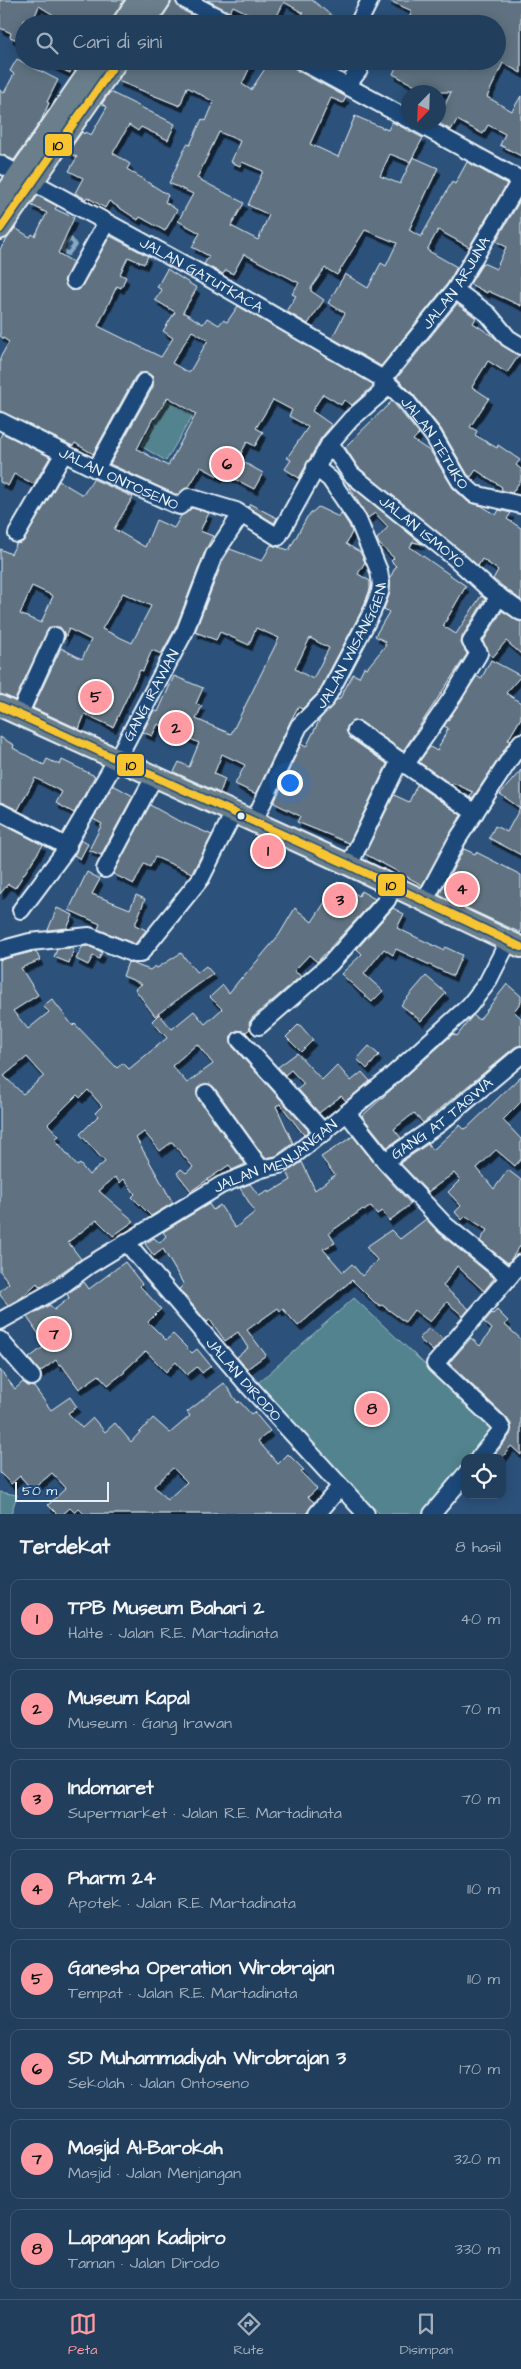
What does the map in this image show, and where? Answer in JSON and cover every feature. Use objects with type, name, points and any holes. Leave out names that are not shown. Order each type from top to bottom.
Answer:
[{"type":"main road","points":[[128,15],[138,0]]},
{"type":"main road","points":[[150,15],[160,0]]},
{"type":"main road","points":[[0,229],[25,179],[91,70]]},
{"type":"main road","points":[[0,202],[25,179],[110,70]]},
{"type":"main road","points":[[0,706],[253,823],[349,865],[515,945]]},
{"type":"street","points":[[185,0],[214,15]]},
{"type":"street","points":[[362,15],[370,0]]},
{"type":"street","points":[[318,70],[401,115]]},
{"type":"street","points":[[347,86],[359,70]]},
{"type":"street","name":"JALAN ARJUNA","points":[[383,379],[456,290],[521,180],[430,130]]},
{"type":"street","name":"JALAN GATUTKACA","points":[[0,164],[209,278],[383,379]]},
{"type":"street","points":[[74,281],[106,223]]},
{"type":"street","points":[[456,290],[488,314],[508,338],[521,346]]},
{"type":"street","name":"JALAN ONTOSENO","points":[[1,424],[174,504],[180,506],[189,497],[222,506],[236,511],[240,516],[278,537],[315,467],[330,443],[351,419],[382,392],[383,379]]},
{"type":"street","name":"JALAN TETUKO","points":[[383,379],[405,400],[433,435],[460,481],[474,494],[521,506]]},
{"type":"street","points":[[96,469],[144,382]]},
{"type":"street","name":"JALAN ISMOYO","points":[[330,443],[351,474],[521,612]]},
{"type":"street","points":[[17,534],[64,454]]},
{"type":"street","name":"JALAN WISANGGENI","points":[[253,823],[299,726],[326,699],[372,612],[380,592],[379,571],[358,520],[330,479],[315,467]]},
{"type":"street","name":"GANG IRAWAN","points":[[21,910],[68,847],[66,846],[118,759],[185,631],[214,555],[240,516]]},
{"type":"street","points":[[349,865],[403,762],[453,696],[478,655],[479,653],[471,642],[499,596]]},
{"type":"street","points":[[19,714],[55,636]]},
{"type":"street","points":[[356,730],[475,813]]},
{"type":"street","points":[[424,902],[457,840],[475,813],[515,764],[521,742]]},
{"type":"street","points":[[105,869],[154,777]]},
{"type":"street","points":[[0,812],[66,846]]},
{"type":"street","points":[[0,950],[30,942],[89,936],[134,954],[140,954],[200,878],[234,814]]},
{"type":"street","points":[[259,1026],[330,964],[386,900],[393,887]]},
{"type":"street","name":"JALAN MENJANGAN","points":[[0,1321],[57,1290],[88,1266],[222,1185],[261,1169],[280,1165],[324,1133],[386,1081],[469,1006],[515,945]]},
{"type":"street","points":[[240,1040],[324,1133]]},
{"type":"street","name":"GANG AT TAQWA","points":[[385,1161],[439,1124],[521,1055]]},
{"type":"street","points":[[206,1094],[261,1169]]},
{"type":"street","points":[[347,1114],[385,1161],[445,1226],[509,1277]]},
{"type":"street","name":"JALAN DIRODO","points":[[126,1242],[188,1317],[366,1514]]},
{"type":"street","points":[[482,1454],[502,1429],[500,1424],[435,1364],[521,1263]]},
{"type":"street","points":[[0,1340],[32,1377]]},
{"type":"street","points":[[432,1514],[461,1480]]},
{"type":"street","points":[[317,1514],[340,1487]]},
{"type":"green space","points":[[167,401],[193,415],[166,461],[141,446]]},
{"type":"green space","points":[[354,1298],[494,1429],[473,1454],[461,1454],[461,1469],[423,1514],[380,1514],[251,1389]]},
{"type":"green space","points":[[0,1492],[17,1495],[11,1514],[0,1514]]},
{"type":"building","points":[[0,0],[124,0],[115,15],[54,15],[39,6],[35,15],[15,15],[15,39],[10,37],[11,33],[0,28]]},
{"type":"building","points":[[172,0],[175,0],[180,9],[192,15],[164,15]]},
{"type":"building","points":[[207,0],[312,0],[331,15],[302,15],[303,13],[284,2],[278,15],[252,15],[233,6],[230,12]]},
{"type":"building","points":[[388,0],[521,0],[521,73],[506,65],[506,15],[410,15],[412,11]]},
{"type":"building","points":[[15,62],[15,70],[38,70],[58,80],[47,102],[49,103],[41,121],[14,160],[0,154],[0,90],[4,93],[14,74],[10,71]]},
{"type":"building","points":[[124,70],[249,70],[242,84],[251,90],[264,70],[296,70],[346,97],[343,103],[331,98],[310,144],[338,157],[355,116],[388,130],[392,122],[401,127],[401,130],[408,130],[423,138],[410,162],[390,154],[380,176],[400,184],[413,157],[438,168],[409,230],[421,237],[452,182],[455,184],[467,162],[507,184],[469,247],[438,230],[427,250],[457,267],[447,284],[381,366],[332,338],[345,313],[328,303],[345,274],[368,288],[381,263],[386,266],[397,243],[365,230],[337,275],[325,268],[311,288],[311,291],[324,300],[308,324],[286,311],[296,296],[292,294],[299,283],[244,254],[233,274],[226,270],[223,274],[204,264],[209,256],[192,247],[200,233],[178,221],[193,194],[169,183],[187,144],[190,145],[202,119],[206,121],[214,102],[187,87],[180,106],[118,81]],"holes":[[[219,132],[240,141],[231,162],[240,166],[242,162],[263,171],[248,205],[269,215],[258,240],[231,226],[244,203],[197,178]]]},
{"type":"building","points":[[395,70],[500,70],[487,97],[512,111],[521,96],[521,156],[500,145],[505,134],[488,125],[483,134],[457,120],[451,130],[446,127],[446,103],[451,92],[446,92],[446,85],[413,85],[393,74]]},
{"type":"building","points":[[110,92],[175,124],[168,140],[141,127],[138,131],[129,125],[113,153],[130,164],[127,169],[168,195],[165,202],[177,210],[165,231],[140,217],[138,220],[109,201],[105,208],[87,197],[86,199],[75,193],[83,178],[69,171],[77,157],[68,152],[82,132],[91,135],[107,107],[102,104]]},
{"type":"building","points":[[38,196],[57,206],[55,209],[74,218],[58,253],[73,262],[64,281],[70,290],[79,290],[82,286],[110,236],[148,256],[144,264],[128,257],[120,274],[126,277],[121,288],[117,286],[98,326],[161,357],[173,338],[163,331],[175,312],[155,300],[162,290],[157,287],[167,269],[197,288],[183,312],[203,324],[207,318],[219,325],[223,320],[227,322],[238,306],[373,384],[372,387],[352,405],[344,400],[341,405],[323,394],[312,411],[332,425],[321,438],[299,478],[285,469],[291,460],[287,458],[308,427],[289,416],[292,410],[273,400],[256,428],[263,432],[255,446],[247,442],[238,459],[263,473],[254,489],[229,476],[218,476],[201,467],[189,487],[177,495],[110,464],[153,387],[153,377],[148,373],[139,373],[135,377],[93,454],[75,443],[73,446],[0,411],[0,358],[9,342],[0,336],[0,249],[15,228],[30,237],[32,234],[35,236],[47,213],[31,205]],"holes":[[[192,331],[208,340],[189,373],[172,363]],[[168,397],[196,414],[168,466],[137,449],[153,418],[155,418]]]},
{"type":"building","points":[[521,199],[521,306],[488,291],[487,293],[470,284],[483,263],[496,269],[506,247],[496,241]]},
{"type":"building","points":[[457,304],[476,318],[473,323],[494,337],[503,346],[519,355],[507,373],[488,361],[472,387],[489,398],[470,427],[477,431],[475,435],[497,448],[498,445],[520,460],[516,465],[521,469],[521,480],[512,493],[504,491],[501,489],[502,487],[476,470],[471,477],[468,475],[441,429],[413,394],[397,378]]},
{"type":"building","points":[[392,401],[419,434],[413,440],[431,452],[453,488],[468,502],[482,506],[496,515],[499,510],[511,513],[507,519],[521,528],[521,600],[493,579],[498,570],[482,559],[478,566],[358,467],[345,447]]},
{"type":"building","points":[[2,433],[50,457],[34,484],[14,474],[8,486],[0,482],[0,438]]},
{"type":"building","points":[[93,479],[133,497],[114,529],[145,547],[156,520],[174,528],[181,516],[192,508],[209,513],[200,531],[213,536],[205,551],[176,627],[161,654],[152,650],[143,671],[140,670],[113,727],[85,714],[79,729],[33,708],[61,648],[82,659],[91,640],[69,629],[64,640],[65,635],[60,627],[49,628],[15,700],[0,694],[0,549],[11,554],[16,544],[23,542],[59,481],[83,495]],"holes":[[[32,586],[53,596],[41,623],[20,614]],[[123,593],[151,606],[132,643],[102,629]]]},
{"type":"building","points":[[347,483],[422,544],[413,542],[410,547],[466,586],[443,626],[456,634],[481,596],[485,599],[462,637],[461,643],[467,654],[403,751],[361,722],[352,721],[348,725],[346,730],[350,738],[387,764],[349,843],[297,822],[300,816],[274,803],[301,744],[306,747],[320,719],[337,699],[339,700],[353,674],[359,677],[364,667],[367,668],[386,645],[384,644],[386,642],[375,636],[389,612],[384,609],[390,593],[390,578],[396,566],[391,561],[394,558],[379,544],[377,539],[388,527],[375,513],[368,518]]},
{"type":"building","points":[[250,504],[277,518],[274,523],[248,507]]},
{"type":"building","points":[[318,507],[339,517],[341,513],[352,532],[346,544],[360,552],[365,562],[358,574],[370,581],[370,589],[363,608],[318,693],[302,709],[298,707],[256,794],[235,784],[245,765],[222,754],[214,774],[225,779],[220,793],[174,772],[179,762],[189,767],[199,743],[158,724],[152,736],[143,732],[154,710],[158,712],[174,676],[203,688],[196,704],[202,706],[196,719],[231,734],[279,638],[256,628],[249,645],[220,632],[216,640],[195,632],[223,560],[230,549],[262,561],[271,545],[289,550],[307,517]],"holes":[[[310,638],[329,648],[313,679],[295,669]]]},
{"type":"building","points":[[502,611],[521,622],[521,654],[506,641],[493,657],[489,654],[483,642]]},
{"type":"building","points":[[491,660],[521,676],[506,693],[521,703],[521,718],[508,740],[510,741],[472,799],[470,797],[473,792],[453,783],[452,785],[419,762],[430,747],[437,751],[448,728],[444,726],[477,676],[481,679]]},
{"type":"building","points":[[0,737],[14,745],[13,748],[44,765],[47,759],[60,765],[62,760],[95,776],[74,813],[56,803],[62,792],[35,778],[18,810],[0,802]]},
{"type":"building","points":[[521,770],[521,855],[489,838],[495,826],[507,832],[520,808],[500,794]]},
{"type":"building","points":[[113,785],[133,796],[101,855],[89,850],[102,824],[93,819]]},
{"type":"building","points":[[417,785],[461,815],[422,885],[365,854],[394,795],[409,802]]},
{"type":"building","points":[[150,805],[175,819],[212,835],[192,873],[155,857],[150,867],[144,864],[134,884],[113,874]]},
{"type":"building","points":[[0,823],[43,845],[15,888],[8,884],[0,894]]},
{"type":"building","points":[[81,840],[88,844],[80,859],[74,855]]},
{"type":"building","points":[[464,849],[475,854],[476,852],[521,875],[521,933],[439,895]]},
{"type":"building","points":[[87,872],[100,879],[92,894],[130,909],[136,895],[145,899],[135,925],[146,930],[135,944],[98,929],[100,924],[69,910]]},
{"type":"building","points":[[338,882],[359,896],[361,891],[375,899],[317,962],[309,955],[294,971],[301,976],[252,1018],[249,1023],[250,1029],[246,1032],[237,1030],[230,1037],[233,1047],[309,1131],[304,1135],[280,1104],[276,1106],[293,1143],[276,1156],[265,1158],[214,1087],[210,1084],[201,1085],[197,1089],[198,1099],[245,1164],[232,1170],[229,1165],[191,1191],[177,1173],[181,1169],[186,1173],[193,1167],[172,1142],[160,1151],[144,1132],[136,1138],[173,1203],[151,1216],[132,1197],[135,1194],[124,1179],[120,1183],[115,1177],[99,1191],[134,1221],[113,1236],[97,1220],[68,1242],[81,1259],[40,1287],[37,1283],[21,1298],[8,1305],[0,1295],[0,1291],[9,1283],[0,1271],[0,960],[36,951],[40,960],[21,968],[38,995],[13,1011],[28,1029],[49,1012],[43,1006],[52,999],[73,1026],[75,1024],[117,1068],[123,1063],[129,1069],[167,1038],[152,1021],[159,1014],[172,1029],[194,1011],[205,1024],[222,1009],[210,997],[223,985],[229,993],[279,935],[295,908],[312,922]],"holes":[[[197,1044],[213,1064],[187,1083],[172,1066]],[[27,1057],[44,1076],[23,1094],[4,1076]],[[88,1090],[102,1106],[95,1113],[98,1116],[80,1134],[105,1162],[89,1175],[80,1164],[77,1166],[55,1139],[59,1136],[48,1124],[77,1095],[80,1098]]]},
{"type":"building","points":[[57,908],[73,915],[67,928],[48,930]]},
{"type":"building","points":[[393,908],[404,914],[397,928],[443,950],[445,947],[462,955],[453,976],[396,949],[393,955],[384,949],[364,974],[383,991],[372,1002],[341,974],[362,954],[357,949]]},
{"type":"building","points":[[88,946],[102,952],[99,959],[93,956],[88,965],[76,959],[82,947]]},
{"type":"building","points":[[57,949],[74,949],[69,963],[54,957]]},
{"type":"building","points":[[181,953],[197,973],[206,966],[213,974],[155,1016],[135,989],[142,984],[123,976],[128,962],[150,970],[155,966],[157,968]]},
{"type":"building","points":[[426,976],[446,993],[421,1021],[401,1005]]},
{"type":"building","points":[[507,984],[521,996],[521,1002],[514,1011],[521,1018],[521,1045],[515,1047],[423,1123],[414,1113],[394,1129],[401,1138],[387,1147],[362,1116],[453,1034],[457,1036],[473,1015],[479,1020]]},
{"type":"building","points":[[299,1024],[313,1040],[301,1052],[286,1037]]},
{"type":"building","points":[[369,1046],[379,1055],[367,1069],[357,1059]]},
{"type":"building","points":[[297,1053],[322,1080],[337,1065],[351,1081],[362,1072],[370,1081],[346,1101],[341,1096],[319,1113],[298,1089],[304,1084],[291,1070],[285,1075],[278,1067]]},
{"type":"building","points":[[521,1076],[521,1102],[503,1120],[521,1139],[521,1159],[515,1166],[496,1150],[477,1168],[494,1189],[508,1170],[521,1180],[521,1245],[508,1263],[480,1241],[487,1230],[466,1216],[462,1220],[455,1212],[461,1206],[448,1192],[460,1180],[454,1173],[428,1192],[400,1163],[428,1144],[433,1150],[460,1125],[464,1129],[467,1128]]},
{"type":"building","points":[[353,1136],[378,1168],[411,1204],[389,1221],[382,1211],[377,1214],[371,1206],[364,1211],[363,1209],[329,1233],[335,1243],[323,1249],[343,1272],[352,1264],[362,1276],[377,1260],[366,1247],[391,1230],[400,1239],[426,1219],[439,1233],[494,1278],[484,1291],[457,1266],[443,1286],[469,1309],[463,1316],[447,1302],[430,1322],[414,1310],[405,1322],[382,1305],[374,1302],[352,1280],[298,1326],[283,1309],[280,1311],[278,1308],[247,1330],[266,1355],[247,1369],[237,1357],[248,1348],[238,1332],[225,1341],[210,1320],[207,1322],[179,1289],[184,1285],[163,1249],[154,1256],[145,1244],[154,1238],[160,1243],[166,1236],[163,1232],[209,1204],[213,1210],[220,1205],[235,1228],[255,1212],[240,1188],[250,1184],[259,1196],[268,1191],[269,1193],[291,1180],[287,1172],[302,1162],[315,1190],[335,1175],[321,1157]]},
{"type":"building","points":[[125,1262],[142,1284],[140,1286],[161,1309],[148,1322],[166,1340],[173,1334],[192,1353],[197,1349],[211,1366],[202,1373],[197,1367],[187,1375],[176,1362],[166,1372],[146,1351],[125,1372],[108,1385],[99,1375],[79,1389],[56,1360],[40,1372],[29,1358],[46,1345],[27,1317],[50,1305],[54,1310],[69,1298],[67,1294],[84,1282],[89,1289]]},
{"type":"building","points":[[497,1310],[508,1321],[505,1325],[521,1339],[521,1455],[511,1446],[505,1454],[495,1454],[510,1435],[511,1424],[449,1363],[471,1338],[480,1346],[492,1329],[484,1322]]},
{"type":"building","points":[[429,1328],[443,1339],[433,1351],[419,1339]]},
{"type":"building","points":[[0,1370],[15,1389],[23,1382],[28,1386],[34,1387],[51,1410],[70,1397],[77,1407],[68,1413],[82,1428],[93,1418],[105,1432],[115,1423],[131,1442],[153,1418],[170,1433],[190,1416],[187,1412],[224,1383],[238,1403],[239,1401],[251,1414],[254,1412],[270,1431],[258,1441],[278,1464],[288,1454],[304,1470],[301,1472],[317,1489],[308,1497],[314,1502],[307,1514],[84,1514],[79,1509],[75,1513],[70,1508],[63,1514],[57,1514],[48,1505],[66,1488],[52,1473],[32,1490],[20,1476],[11,1484],[0,1473]],"holes":[[[173,1468],[187,1482],[167,1500],[154,1486]]]},
{"type":"waterway","points":[[71,239],[75,245],[68,254],[62,250],[64,245],[71,239]]},
{"type":"transit line","name":"10","points":[[0,229],[111,70]]},
{"type":"transit line","name":"10","points":[[0,706],[349,865],[521,947]]},
{"type":"place","name":"SD Muhammadiyah Wirobrajan 3","points":[[227,464]]},
{"type":"place","name":"Ganesha Operation Wirobrajan","points":[[96,697]]},
{"type":"place","name":"Museum Kapal","points":[[176,728]]},
{"type":"place","name":"TPB Museum Bahari 2","points":[[268,851]]},
{"type":"place","name":"Pharm 24","points":[[462,889]]},
{"type":"place","name":"Indomaret","points":[[340,900]]},
{"type":"place","name":"Masjid Al-Barokah","points":[[54,1334]]},
{"type":"place","name":"Lapangan Kadipiro","points":[[372,1409]]}]
